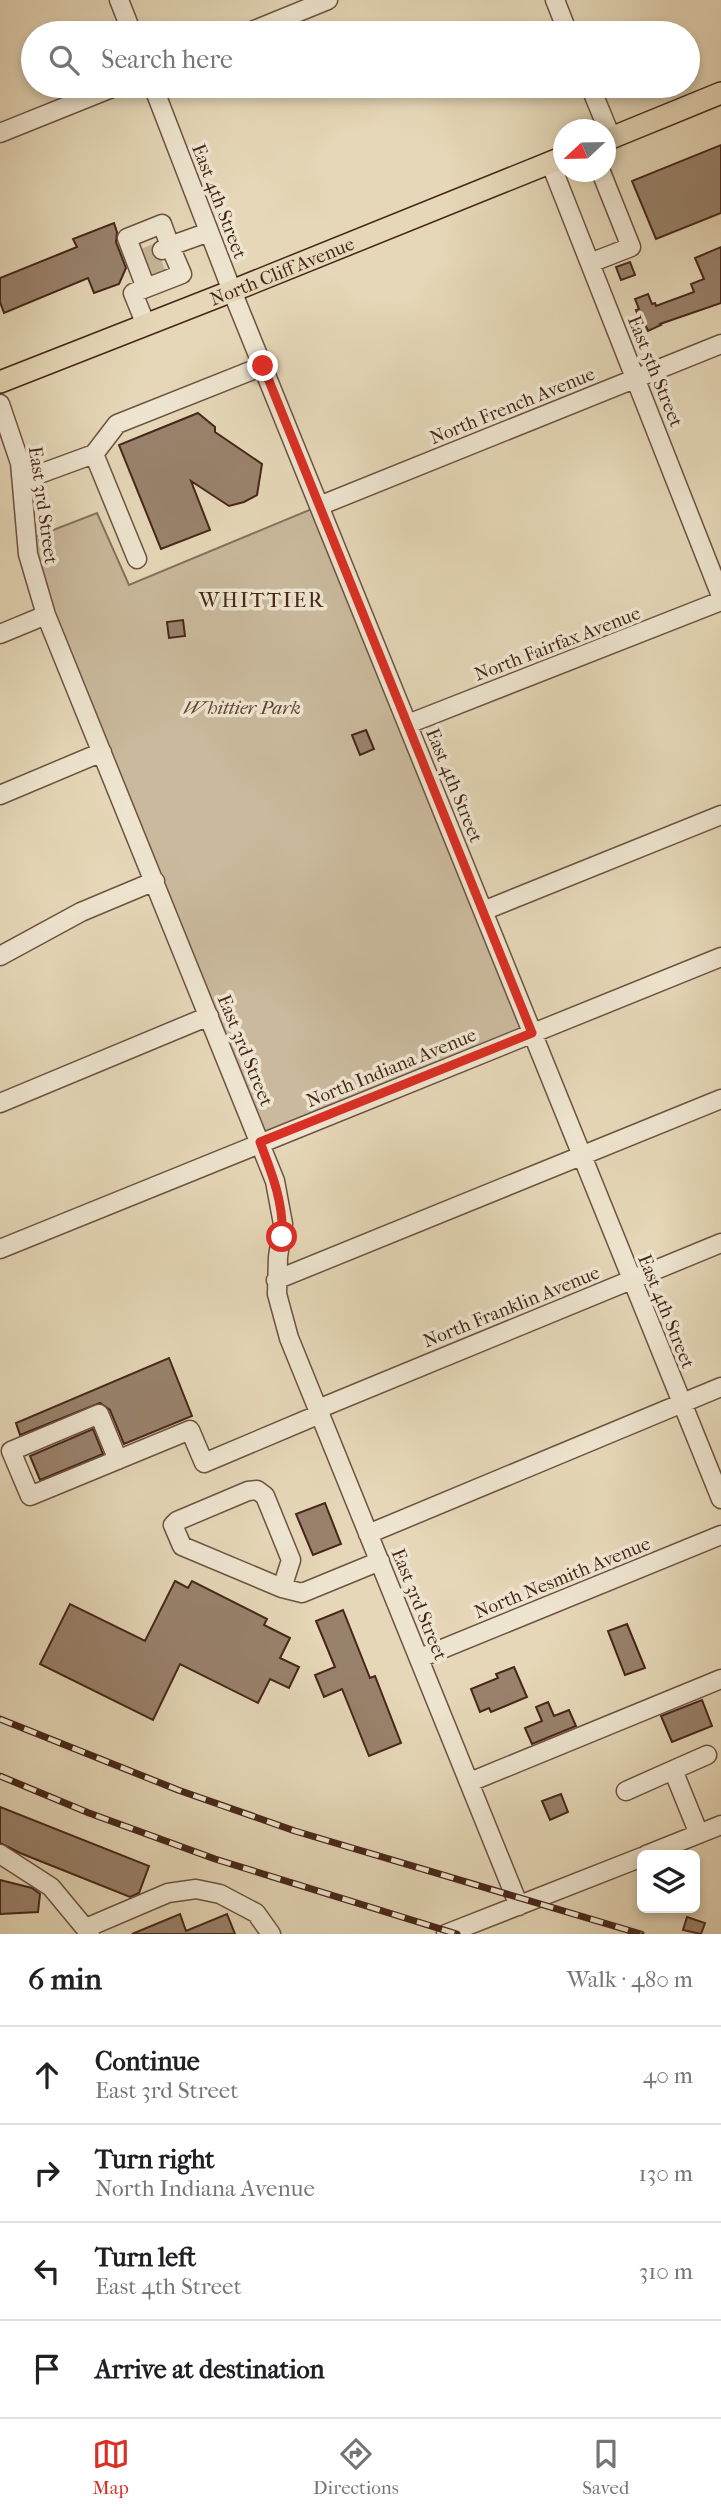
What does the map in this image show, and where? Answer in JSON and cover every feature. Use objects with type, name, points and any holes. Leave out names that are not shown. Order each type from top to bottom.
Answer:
[{"type":"main road","points":[[616,136],[721,93]]},
{"type":"main road","name":"North Cliff Avenue","points":[[0,382],[553,162]]},
{"type":"street","points":[[119,0],[127,21]]},
{"type":"street","points":[[267,21],[291,7],[328,0]]},
{"type":"street","points":[[555,0],[563,21]]},
{"type":"street","points":[[0,133],[87,98]]},
{"type":"street","name":"East 4th Street","points":[[158,98],[232,291],[721,1499]]},
{"type":"street","points":[[594,98],[601,119]]},
{"type":"street","name":"East 5th Street","points":[[564,182],[590,263],[721,598]]},
{"type":"street","points":[[590,263],[631,247],[605,182]]},
{"type":"street","points":[[162,224],[169,256],[182,274],[143,271],[127,238],[162,224]]},
{"type":"street","points":[[169,256],[209,232]]},
{"type":"street","points":[[143,271],[133,293],[146,325]]},
{"type":"street","name":"North French Avenue","points":[[319,506],[721,344]]},
{"type":"street","points":[[23,480],[94,454],[117,424],[263,366]]},
{"type":"street","name":"East 3rd Street","points":[[0,404],[16,449],[23,480],[28,554],[46,615],[275,1181],[282,1212],[282,1237],[276,1280],[280,1309],[519,1906]]},
{"type":"street","points":[[94,454],[137,559]]},
{"type":"street","name":"North Fairfax Avenue","points":[[408,724],[721,598]]},
{"type":"street","points":[[0,634],[46,615]]},
{"type":"street","points":[[0,795],[102,752]]},
{"type":"street","points":[[483,911],[721,815]]},
{"type":"street","points":[[0,956],[81,912],[155,881]]},
{"type":"street","name":"North Indiana Avenue","points":[[0,1249],[721,957]]},
{"type":"street","points":[[0,1103],[209,1016]]},
{"type":"street","points":[[276,1280],[721,1099]]},
{"type":"street","name":"North Franklin Avenue","points":[[118,1460],[190,1430],[204,1463],[319,1411],[721,1243]]},
{"type":"street","points":[[368,1534],[721,1387]]},
{"type":"street","points":[[99,1414],[118,1460],[30,1496],[11,1451],[99,1414]]},
{"type":"street","points":[[282,1588],[291,1560],[265,1496],[257,1490],[236,1496],[173,1525],[182,1546],[282,1588],[302,1593],[380,1561]]},
{"type":"street","name":"North Nesmith Avenue","points":[[420,1658],[721,1535]]},
{"type":"street","points":[[470,1782],[721,1679]]},
{"type":"street","points":[[626,1791],[707,1755]]},
{"type":"street","points":[[673,1770],[699,1834]]},
{"type":"street","points":[[659,1850],[721,1825]]},
{"type":"street","points":[[0,1854],[51,1887],[88,1931],[168,1893],[196,1889],[220,1894],[256,1913],[271,1934]]},
{"type":"street","points":[[446,1934],[637,1859]]},
{"type":"green space","name":"Whittier Park","points":[[319,506],[532,1033],[260,1142],[46,615],[27,540],[97,513],[129,585]]},
{"type":"building","points":[[721,145],[721,213],[656,239],[632,181]]},
{"type":"building","points":[[114,223],[116,242],[126,268],[119,284],[94,293],[88,278],[4,313],[0,302],[0,278],[77,247],[73,239]]},
{"type":"building","points":[[721,247],[721,303],[660,324],[648,331],[644,322],[641,323],[635,299],[648,294],[652,304],[655,303],[656,306],[694,292],[691,284],[704,279],[695,258]]},
{"type":"building","points":[[630,262],[635,275],[621,280],[616,267]]},
{"type":"building","points":[[198,413],[215,427],[215,432],[262,464],[257,495],[229,506],[191,481],[210,530],[161,549],[119,445]]},
{"type":"building","points":[[183,620],[185,636],[169,638],[167,622]]},
{"type":"building","points":[[366,730],[374,749],[360,755],[352,735]]},
{"type":"building","points":[[169,1358],[192,1416],[124,1444],[110,1410],[100,1403],[20,1435],[16,1423]]},
{"type":"building","points":[[93,1429],[103,1454],[40,1480],[30,1456]]},
{"type":"building","points":[[325,1503],[341,1544],[313,1555],[296,1514]]},
{"type":"building","points":[[175,1581],[188,1588],[192,1581],[267,1619],[264,1625],[290,1638],[280,1658],[299,1667],[289,1688],[270,1679],[258,1703],[180,1664],[153,1720],[40,1664],[70,1604],[145,1641]]},
{"type":"building","points":[[343,1610],[370,1678],[375,1676],[401,1743],[369,1756],[342,1689],[324,1697],[315,1675],[335,1667],[316,1621]]},
{"type":"building","points":[[627,1624],[645,1668],[625,1675],[608,1631]]},
{"type":"building","points":[[514,1667],[527,1697],[491,1712],[489,1708],[480,1712],[471,1689],[498,1678],[496,1674]]},
{"type":"building","points":[[702,1700],[712,1726],[672,1742],[661,1716]]},
{"type":"building","points":[[548,1702],[554,1716],[569,1710],[576,1726],[532,1744],[525,1728],[542,1721],[536,1707]]},
{"type":"building","points":[[561,1794],[568,1812],[550,1820],[542,1801]]},
{"type":"building","points":[[0,1807],[149,1866],[139,1893],[130,1897],[0,1843]]},
{"type":"building","points":[[0,1880],[32,1888],[40,1894],[38,1912],[0,1914]]},
{"type":"building","points":[[180,1914],[186,1931],[227,1914],[235,1934],[132,1934]]},
{"type":"building","points":[[687,1917],[705,1923],[701,1934],[683,1930]]},
{"type":"tunnel","points":[[143,258],[162,250]]},
{"type":"tunnel","points":[[147,273],[168,265]]},
{"type":"railway","points":[[0,1719],[178,1790],[295,1831],[641,1934]]},
{"type":"railway","points":[[0,1776],[89,1813],[215,1859],[457,1934]]},
{"type":"district","name":"WHITTIER","points":[[262,600]]},
{"type":"route","points":[[263,366],[532,1033],[260,1142],[279,1194],[282,1237]]}]
